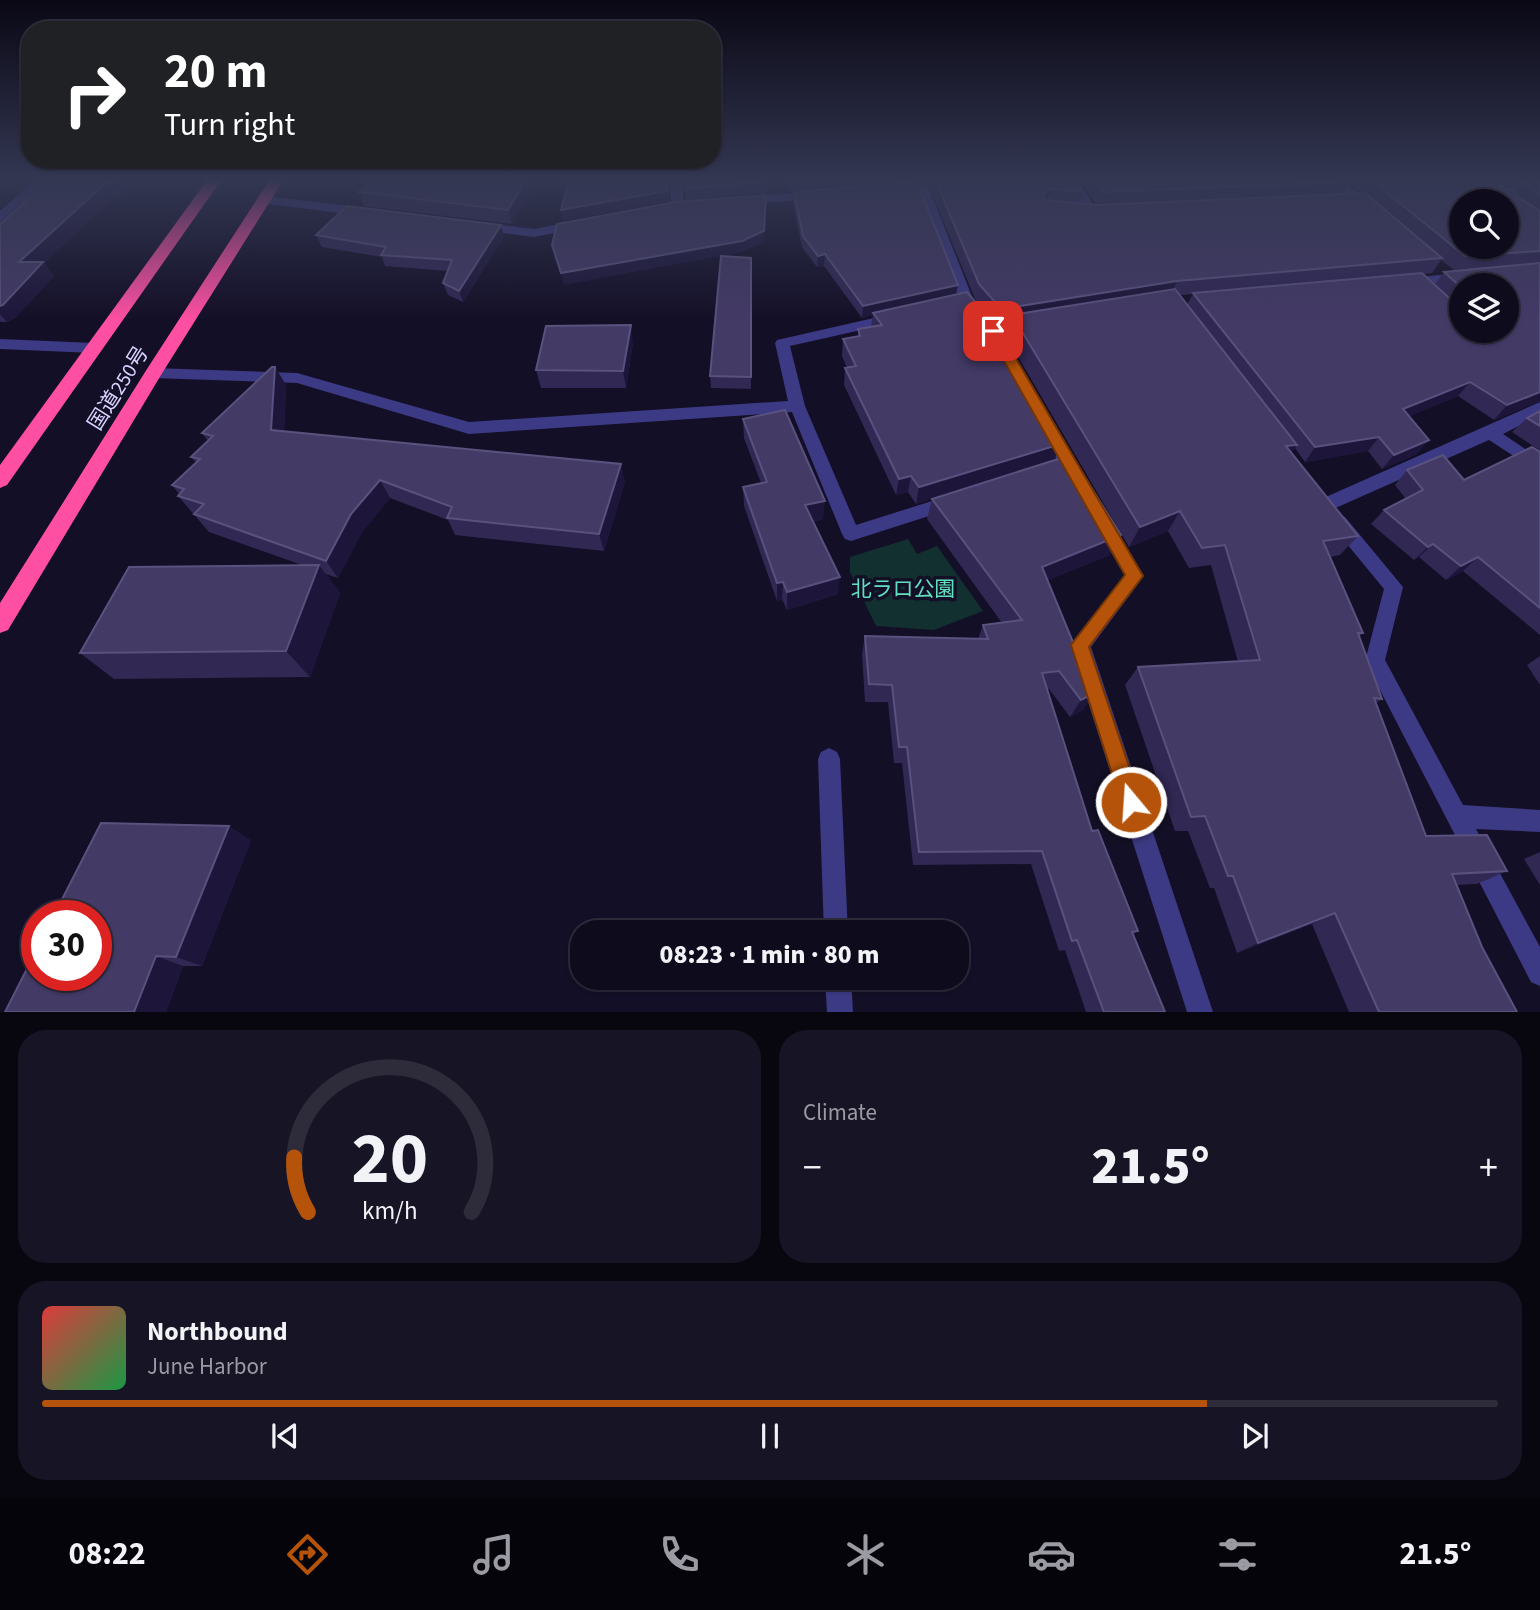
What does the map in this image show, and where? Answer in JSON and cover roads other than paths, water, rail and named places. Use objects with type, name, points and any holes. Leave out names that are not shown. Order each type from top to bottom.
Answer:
[{"type":"highway","name":"国道250号","points":[[0,480],[181,226]]},
{"type":"highway","name":"国道250号","points":[[0,623],[153,373],[247,226]]},
{"type":"street","points":[[484,226],[534,233],[571,226]]},
{"type":"street","points":[[935,226],[961,303],[997,337],[1048,322]]},
{"type":"street","points":[[1389,284],[1449,274]]},
{"type":"street","points":[[1416,281],[1434,298]]},
{"type":"street","points":[[914,313],[782,343],[797,406],[851,534],[966,498]]},
{"type":"street","points":[[0,344],[94,348]]},
{"type":"street","points":[[153,373],[297,378],[469,428],[797,406]]},
{"type":"street","points":[[1540,408],[1490,433],[1321,499],[1394,587],[1375,661],[1540,972]]},
{"type":"street","points":[[1041,416],[1082,487]]},
{"type":"street","points":[[1490,433],[1540,467]]},
{"type":"street","points":[[1043,473],[1068,465]]},
{"type":"street","points":[[1095,509],[1135,576],[1080,645],[1200,1012]]},
{"type":"street","points":[[830,759],[836,920]]},
{"type":"street","points":[[1457,816],[1540,821]]},
{"type":"street","points":[[839,990],[840,1012]]},
{"type":"park label","name":"北ラロ公園","points":[[903,589]]}]
